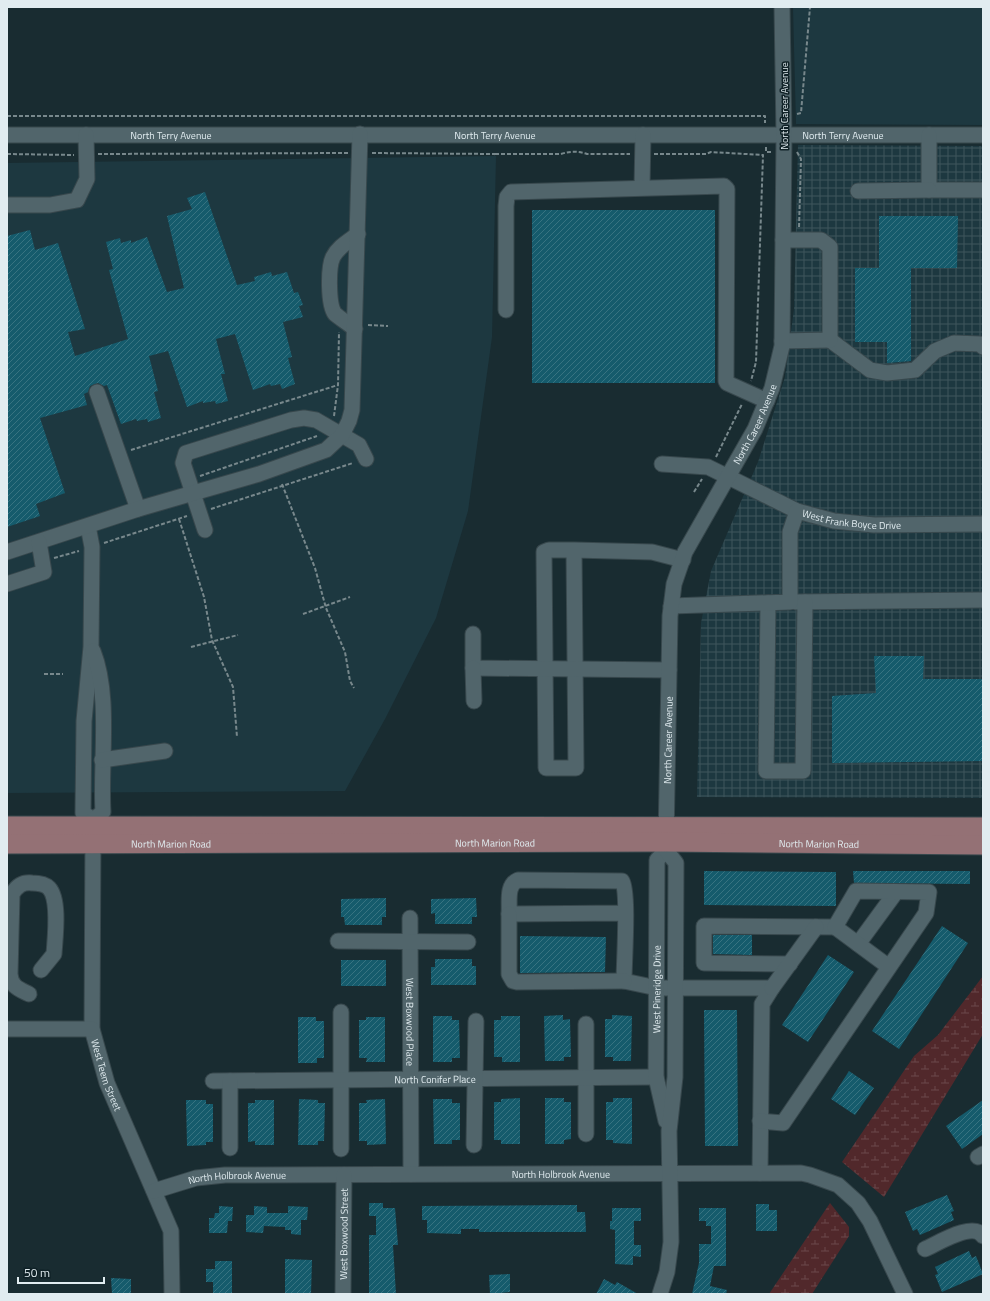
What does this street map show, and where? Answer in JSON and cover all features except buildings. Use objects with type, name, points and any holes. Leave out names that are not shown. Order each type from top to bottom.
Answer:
[{"type":"main road","name":"North Marion Road","points":[[7,826],[93,830],[983,845]]},
{"type":"main road","name":"North Marion Road","points":[[666,840],[983,827]]},
{"type":"main road","name":"North Marion Road","points":[[7,844],[93,830]]},
{"type":"street","name":"North Career Avenue","points":[[666,840],[671,606],[674,584],[685,552],[755,429],[772,388],[782,341],[784,118],[782,7]]},
{"type":"street","points":[[7,552],[138,509],[191,487],[259,474],[326,450],[342,435],[349,421],[352,410],[362,327],[358,234],[360,134]]},
{"type":"street","name":"North Terry Avenue","points":[[7,135],[983,135]]},
{"type":"street","points":[[7,205],[50,205],[77,200],[87,179],[86,135]]},
{"type":"street","points":[[642,188],[643,135]]},
{"type":"street","points":[[929,135],[929,190]]},
{"type":"street","points":[[506,310],[506,206],[507,197],[511,192],[724,186],[727,189],[726,381],[727,383],[747,393],[767,400]]},
{"type":"street","points":[[858,191],[983,190]]},
{"type":"street","points":[[358,234],[340,248],[333,257],[330,296],[331,306],[335,313],[362,327]]},
{"type":"street","points":[[783,240],[821,240],[830,247],[830,340]]},
{"type":"street","points":[[782,341],[830,340],[870,370],[887,373],[915,370],[936,351],[954,343],[980,344],[983,347]]},
{"type":"street","points":[[97,392],[138,509]]},
{"type":"street","points":[[205,530],[183,462],[186,453],[292,420],[304,418],[316,420],[359,445],[366,459]]},
{"type":"street","points":[[662,464],[709,467]]},
{"type":"street","name":"West Frank Boyce Drive","points":[[709,467],[797,511],[834,521],[874,525],[983,524]]},
{"type":"street","points":[[768,603],[766,771],[803,771],[798,602],[790,532],[797,511]]},
{"type":"street","points":[[88,526],[92,547],[91,647],[84,721],[83,813],[93,830]]},
{"type":"street","points":[[7,584],[44,572],[39,542]]},
{"type":"street","points":[[574,550],[576,768],[546,768],[544,552],[549,550],[574,550],[652,552],[683,560]]},
{"type":"street","points":[[671,606],[798,602],[983,600]]},
{"type":"street","points":[[473,634],[474,701]]},
{"type":"street","points":[[91,647],[98,663],[103,694],[103,812],[93,830]]},
{"type":"street","points":[[473,668],[669,670]]},
{"type":"street","points":[[102,760],[165,751]]},
{"type":"street","name":"West Teem Street","points":[[93,830],[92,1029],[107,1083],[171,1231],[172,1294]]},
{"type":"street","name":"West Pineridge Drive","points":[[666,840],[658,860],[656,1077],[669,1131]]},
{"type":"street","name":"West Pineridge Drive","points":[[660,1294],[667,1272],[671,1242],[669,1131],[676,1077],[676,863],[666,840]]},
{"type":"street","points":[[624,981],[625,891],[622,881],[518,880],[511,885],[509,914],[509,974],[513,981],[624,981],[657,988],[772,988]]},
{"type":"street","points":[[29,994],[11,988],[10,974],[11,898],[17,886],[24,883],[42,884],[48,887],[54,896],[54,954],[41,970]]},
{"type":"street","points":[[760,1122],[783,1123],[926,913],[929,892],[856,891],[834,926]]},
{"type":"street","points":[[858,944],[896,892]]},
{"type":"street","points":[[509,914],[625,913]]},
{"type":"street","name":"West Boxwood Place","points":[[410,918],[411,1174]]},
{"type":"street","points":[[790,964],[704,963],[704,926],[834,926],[889,967]]},
{"type":"street","points":[[760,1173],[762,1004],[816,927]]},
{"type":"street","points":[[338,941],[468,942]]},
{"type":"street","points":[[341,1012],[342,1149]]},
{"type":"street","points":[[474,1145],[476,1021]]},
{"type":"street","points":[[586,1024],[588,1078],[586,1134]]},
{"type":"street","points":[[7,1029],[92,1029]]},
{"type":"street","name":"North Conifer Place","points":[[214,1081],[656,1077]]},
{"type":"street","points":[[230,1081],[230,1148]]},
{"type":"street","name":"North Holbrook Avenue","points":[[154,1191],[196,1178],[225,1175],[669,1173],[810,1174],[830,1182],[846,1192],[864,1210],[905,1294]]},
{"type":"street","name":"West Boxwood Street","points":[[343,1294],[344,1174]]},
{"type":"street","points":[[925,1249],[970,1230],[978,1232],[983,1236]]},
{"type":"path","points":[[765,116],[770,122],[801,112],[810,7]]},
{"type":"path","points":[[7,154],[360,153],[495,155],[561,154],[568,152],[581,152],[587,154],[706,154],[711,152],[763,155],[756,362],[747,393],[721,449],[694,492]]},
{"type":"path","points":[[362,327],[388,326]]},
{"type":"path","points":[[191,487],[324,434],[336,411],[339,329]]},
{"type":"path","points":[[119,454],[338,386]]},
{"type":"path","points":[[92,547],[282,484],[366,459]]},
{"type":"path","points":[[282,484],[298,530],[315,568],[325,606],[345,652],[350,681],[354,688]]},
{"type":"path","points":[[179,519],[204,597],[212,642],[233,687],[237,737]]},
{"type":"path","points":[[303,614],[350,597]]},
{"type":"path","points":[[191,647],[238,635]]},
{"type":"path","points":[[44,674],[63,674]]},
{"type":"shaded area","points":[[793,7],[983,7],[983,125],[796,124]]},
{"type":"shaded area","points":[[798,145],[983,146],[983,798],[697,797],[701,623],[711,571],[758,462],[785,377],[794,309]]},
{"type":"shaded area","points":[[496,156],[492,337],[468,511],[436,618],[385,719],[345,791],[7,793],[7,163]]},
{"type":"green space","points":[[983,976],[983,1034],[884,1197],[842,1162],[914,1056],[938,1035]]},
{"type":"green space","points":[[830,1203],[849,1227],[849,1236],[812,1294],[769,1294]]}]
